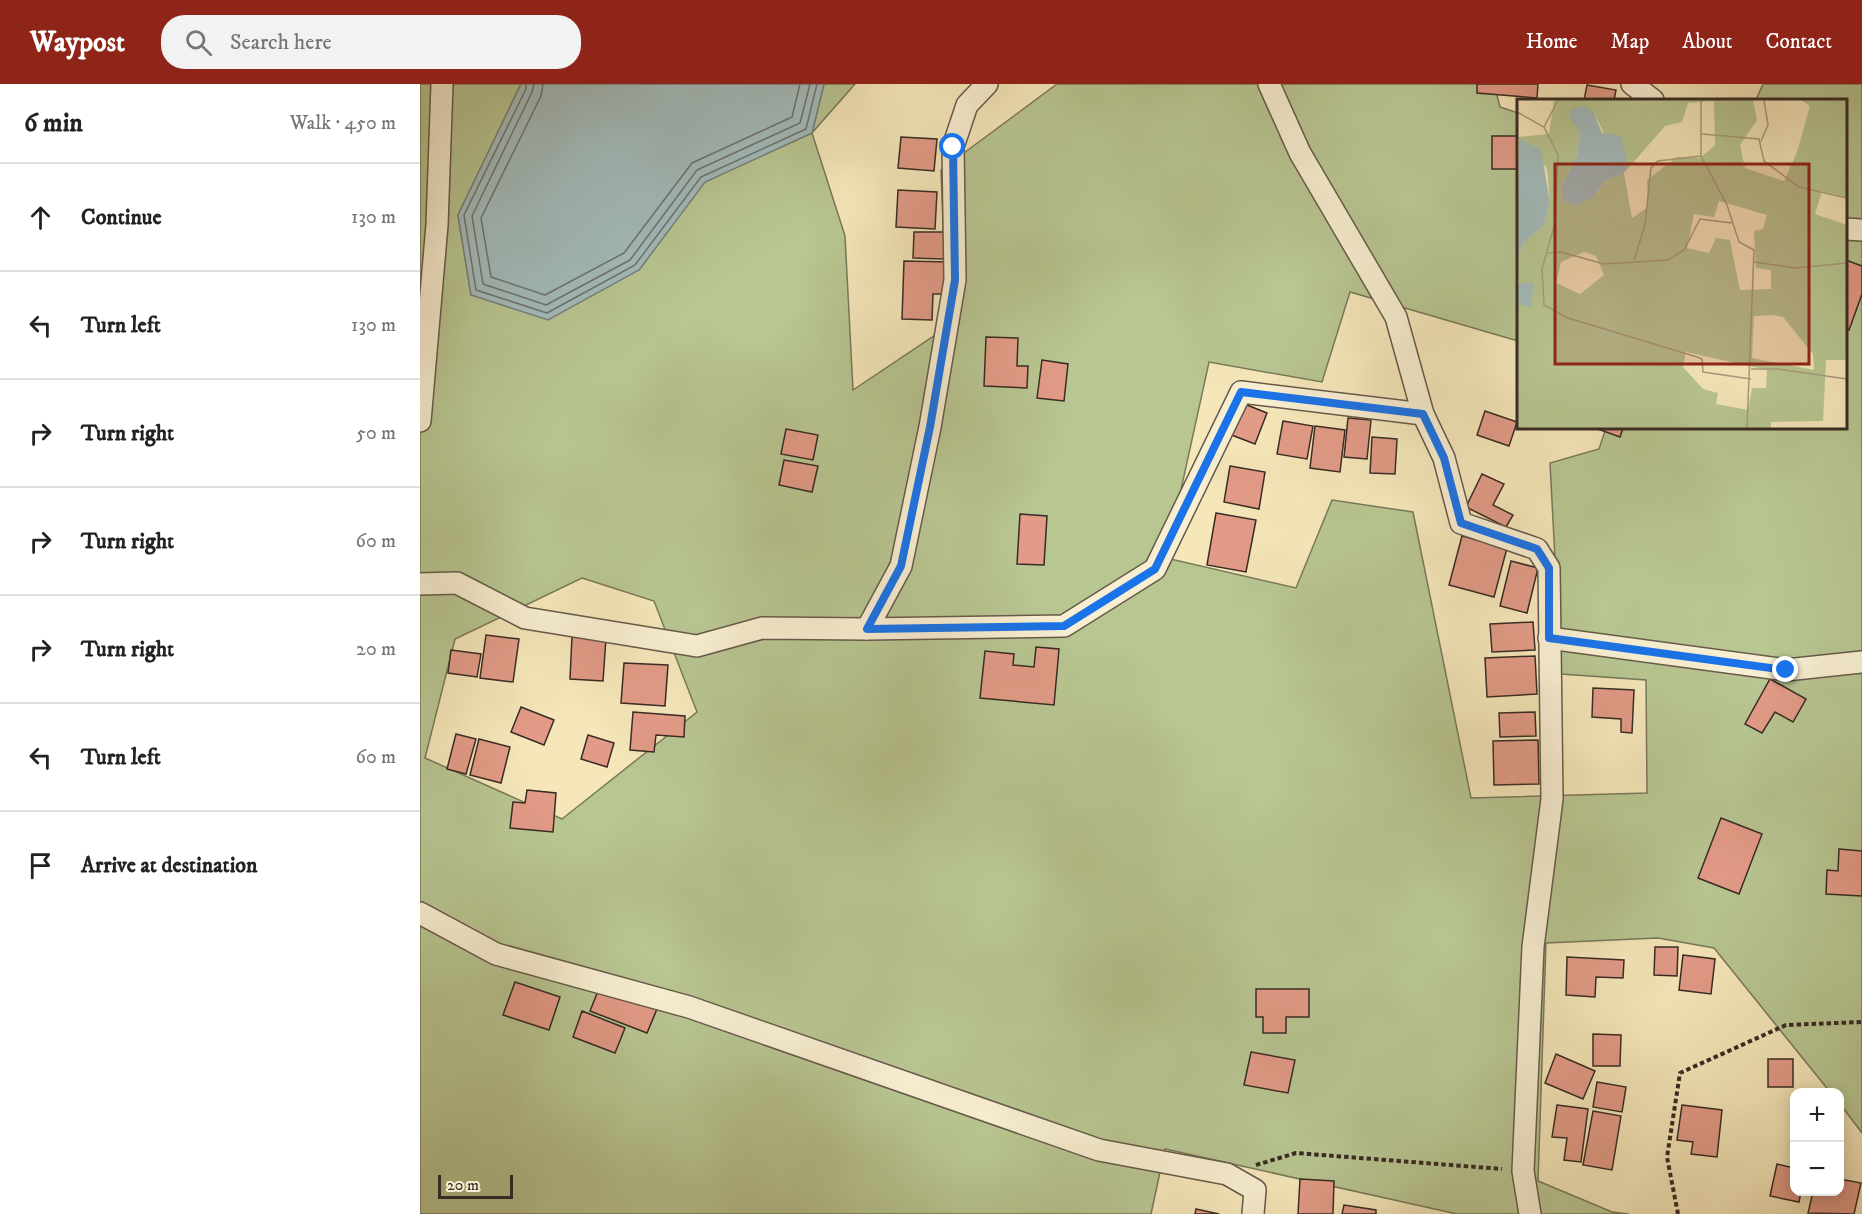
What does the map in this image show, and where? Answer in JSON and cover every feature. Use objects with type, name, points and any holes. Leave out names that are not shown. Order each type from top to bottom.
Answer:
[{"type":"street","points":[[420,421],[437,225],[442,84]]},
{"type":"street","points":[[867,629],[901,566],[930,427],[955,280],[953,147],[967,105],[987,84]]},
{"type":"street","points":[[1269,84],[1300,153],[1396,317],[1423,414],[1444,458],[1461,523],[1537,549],[1549,568],[1552,799],[1533,947],[1523,1171],[1530,1214]]},
{"type":"street","points":[[1632,84],[1652,99]]},
{"type":"street","points":[[1847,229],[1862,230]]},
{"type":"street","points":[[420,584],[457,583],[525,618],[698,646],[762,628],[1064,626],[1155,569],[1241,392],[1423,414]]},
{"type":"street","points":[[1549,638],[1786,670],[1862,663]]},
{"type":"street","points":[[420,913],[496,954],[689,1007],[1099,1150],[1227,1173],[1255,1190],[1253,1214]]},
{"type":"path","points":[[1678,1214],[1667,1156],[1680,1073],[1786,1026],[1862,1022]]},
{"type":"path","points":[[1227,1173],[1296,1153],[1523,1171]]},
{"type":"green space","points":[[420,84],[521,84],[458,215],[471,295],[639,270],[704,182],[812,133],[845,236],[853,390],[947,327],[941,170],[1057,84],[1494,84],[1500,107],[1517,113],[1517,341],[1350,292],[1322,382],[1209,362],[1166,558],[1296,588],[1332,500],[1413,512],[1471,798],[1647,793],[1646,680],[1561,674],[1550,463],[1599,449],[1606,429],[1847,429],[1847,99],[1756,99],[1763,84],[1862,84],[1862,1133],[1844,1109],[1844,1088],[1827,1088],[1714,948],[1658,938],[1546,943],[1538,1181],[1612,1212],[1629,1214],[1457,1214],[1165,1149],[1151,1214],[420,1214]],"holes":[[[582,578],[654,601],[697,712],[562,819],[425,758],[455,639]]]},
{"type":"green space","points":[[824,84],[855,84],[812,133]]},
{"type":"water","points":[[521,84],[824,84],[812,133],[705,182],[639,270],[548,320],[471,295],[458,215]]},
{"type":"building","points":[[1477,84],[1538,84],[1537,98],[1477,93]]},
{"type":"building","points":[[1587,85],[1616,90],[1614,99],[1584,99]]},
{"type":"building","points":[[1492,136],[1517,136],[1517,169],[1492,169]]},
{"type":"building","points":[[901,137],[937,139],[934,171],[898,168]]},
{"type":"building","points":[[898,190],[937,192],[935,229],[896,227]]},
{"type":"building","points":[[914,232],[945,232],[944,259],[913,258]]},
{"type":"building","points":[[1847,260],[1862,266],[1862,294],[1849,330],[1847,329]]},
{"type":"building","points":[[904,261],[949,262],[947,294],[933,294],[932,320],[902,319]]},
{"type":"building","points":[[986,337],[1018,338],[1017,366],[1028,366],[1027,388],[984,386]]},
{"type":"building","points":[[1042,360],[1068,364],[1064,401],[1037,398]]},
{"type":"building","points":[[1242,403],[1267,413],[1255,444],[1229,434]]},
{"type":"building","points":[[1485,411],[1517,422],[1509,446],[1477,435]]},
{"type":"building","points":[[1348,418],[1371,420],[1367,459],[1344,457]]},
{"type":"building","points":[[1283,421],[1313,426],[1307,459],[1277,454]]},
{"type":"building","points":[[1315,426],[1345,430],[1340,472],[1310,468]]},
{"type":"building","points":[[786,429],[818,435],[813,460],[781,454]]},
{"type":"building","points":[[1598,429],[1623,429],[1620,437]]},
{"type":"building","points":[[1372,437],[1397,439],[1395,474],[1370,473]]},
{"type":"building","points":[[784,460],[818,466],[812,492],[779,485]]},
{"type":"building","points":[[1230,466],[1265,472],[1259,509],[1224,502]]},
{"type":"building","points":[[1482,474],[1504,484],[1493,505],[1513,515],[1506,527],[1466,507]]},
{"type":"building","points":[[1216,513],[1256,520],[1246,572],[1207,565]]},
{"type":"building","points":[[1020,514],[1047,516],[1044,565],[1017,564]]},
{"type":"building","points":[[1462,536],[1507,548],[1494,597],[1449,585]]},
{"type":"building","points":[[1511,561],[1538,568],[1527,613],[1500,606]]},
{"type":"building","points":[[1533,622],[1535,650],[1492,652],[1490,624]]},
{"type":"building","points":[[486,635],[519,639],[513,682],[480,678]]},
{"type":"building","points":[[572,636],[606,638],[603,681],[570,679]]},
{"type":"building","points":[[1036,647],[1059,649],[1054,705],[980,698],[985,651],[1014,654],[1013,665],[1034,667]]},
{"type":"building","points":[[451,650],[481,654],[477,677],[448,673]]},
{"type":"building","points":[[1535,656],[1537,694],[1487,697],[1485,658]]},
{"type":"building","points":[[624,663],[668,665],[665,706],[621,703]]},
{"type":"building","points":[[1770,679],[1806,699],[1793,722],[1775,712],[1762,733],[1745,724]]},
{"type":"building","points":[[1593,688],[1634,690],[1632,733],[1621,732],[1621,719],[1592,717]]},
{"type":"building","points":[[521,707],[554,720],[544,745],[511,732]]},
{"type":"building","points":[[633,712],[685,716],[684,737],[656,735],[654,752],[630,750]]},
{"type":"building","points":[[1535,712],[1536,736],[1500,737],[1499,713]]},
{"type":"building","points":[[456,734],[476,739],[466,774],[447,769]]},
{"type":"building","points":[[588,735],[614,743],[607,767],[581,759]]},
{"type":"building","points":[[479,739],[510,747],[501,783],[470,775]]},
{"type":"building","points":[[1538,740],[1539,784],[1494,785],[1493,741]]},
{"type":"building","points":[[527,790],[556,793],[553,832],[510,828],[513,802],[525,803]]},
{"type":"building","points":[[1721,818],[1762,834],[1739,894],[1698,878]]},
{"type":"building","points":[[1839,849],[1862,851],[1862,896],[1826,894],[1827,870],[1838,871]]},
{"type":"building","points":[[1655,947],[1678,947],[1677,976],[1654,975]]},
{"type":"building","points":[[1683,955],[1715,959],[1711,994],[1679,990]]},
{"type":"building","points":[[1567,957],[1624,960],[1623,978],[1596,977],[1595,997],[1566,995]]},
{"type":"building","points":[[515,982],[560,997],[549,1030],[503,1015]]},
{"type":"building","points":[[600,986],[657,1009],[647,1033],[590,1011]]},
{"type":"building","points":[[1256,989],[1309,989],[1309,1017],[1286,1017],[1286,1033],[1263,1033],[1263,1017],[1256,1017]]},
{"type":"building","points":[[582,1011],[625,1028],[615,1053],[573,1037]]},
{"type":"building","points":[[1593,1034],[1621,1035],[1620,1066],[1593,1066]]},
{"type":"building","points":[[1251,1052],[1295,1060],[1288,1093],[1244,1085]]},
{"type":"building","points":[[1556,1054],[1595,1071],[1583,1099],[1545,1083]]},
{"type":"building","points":[[1768,1059],[1793,1059],[1793,1087],[1768,1087]]},
{"type":"building","points":[[1597,1082],[1626,1087],[1622,1112],[1593,1107]]},
{"type":"building","points":[[1557,1105],[1588,1109],[1581,1162],[1564,1160],[1567,1138],[1552,1137]]},
{"type":"building","points":[[1682,1105],[1722,1110],[1717,1157],[1691,1154],[1693,1142],[1677,1140]]},
{"type":"building","points":[[1593,1111],[1621,1116],[1612,1170],[1583,1165]]},
{"type":"building","points":[[1777,1164],[1790,1167],[1790,1196],[1800,1196],[1799,1202],[1770,1196]]},
{"type":"building","points":[[1300,1179],[1334,1181],[1333,1214],[1298,1214]]},
{"type":"building","points":[[1844,1180],[1861,1183],[1854,1214],[1808,1213],[1812,1196],[1844,1196]]},
{"type":"building","points":[[1344,1205],[1376,1210],[1376,1214],[1342,1214]]},
{"type":"building","points":[[1196,1209],[1219,1214],[1195,1214]]},
{"type":"route","points":[[953,147],[955,280],[930,427],[901,566],[867,629],[1064,626],[1155,569],[1241,392],[1423,414],[1444,458],[1461,523],[1537,549],[1549,568],[1549,638],[1786,670]]}]
